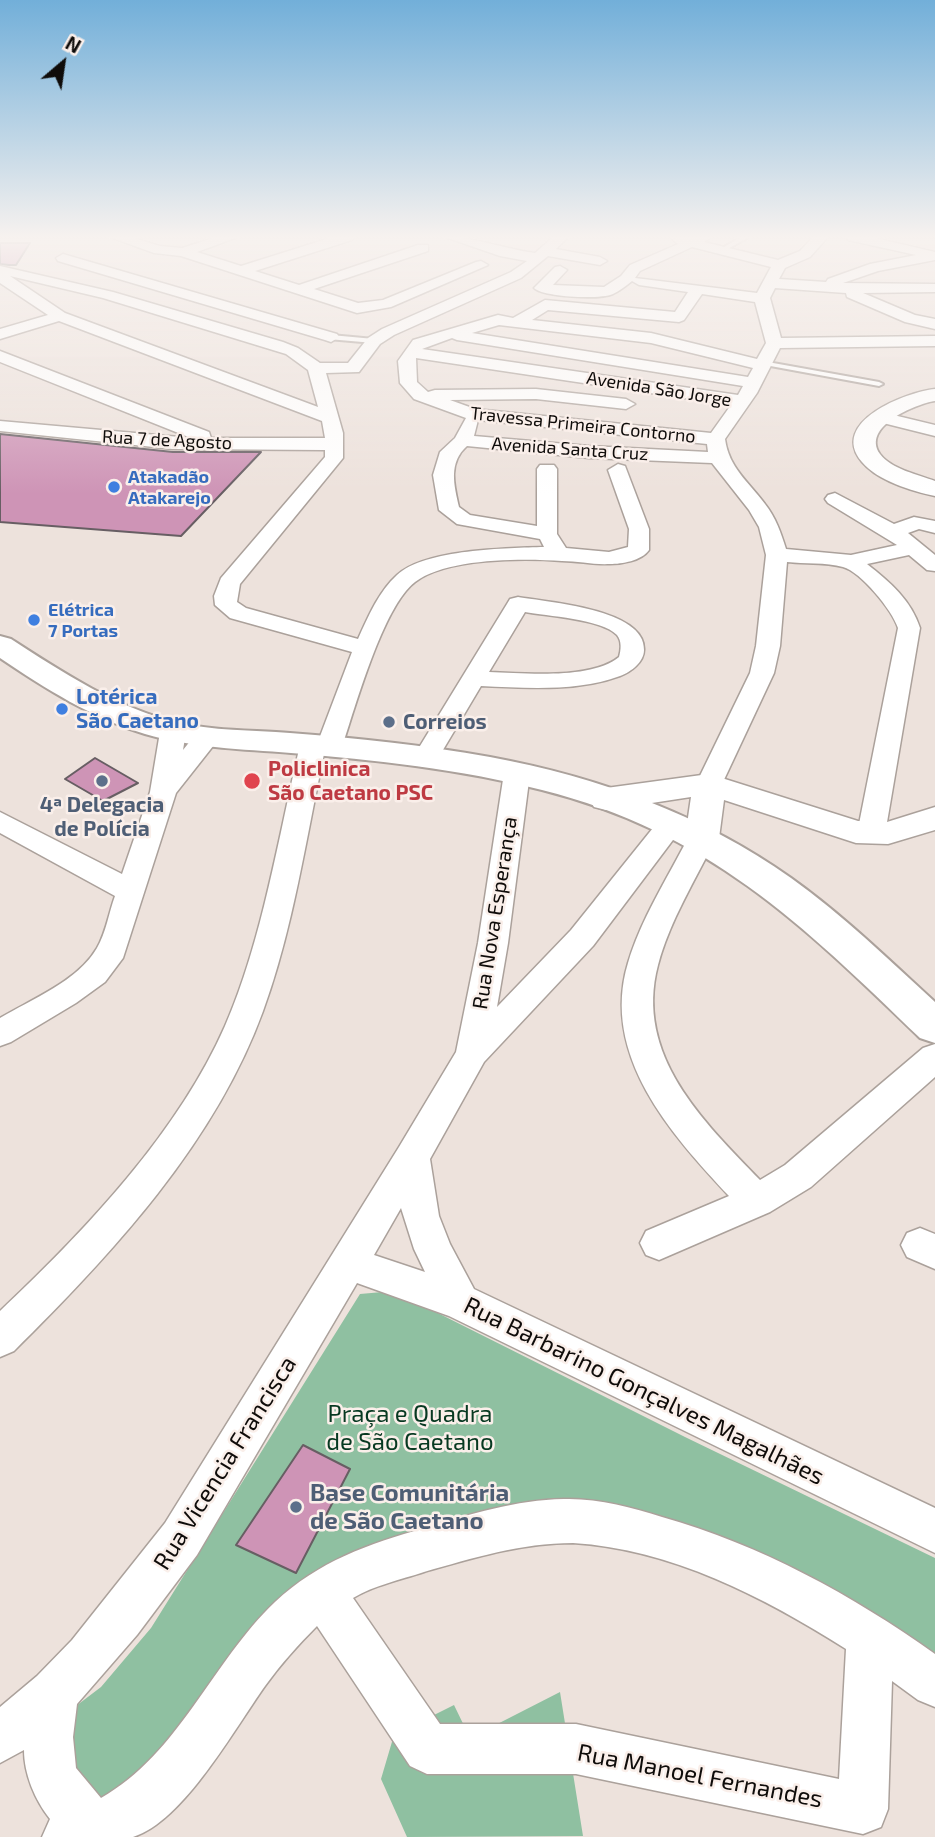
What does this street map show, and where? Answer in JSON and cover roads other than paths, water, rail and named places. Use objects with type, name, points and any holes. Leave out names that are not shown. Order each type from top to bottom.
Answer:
[{"type":"main road","points":[[0,645],[76,694],[126,717],[173,732],[425,758],[517,773],[606,799],[686,831],[755,871],[822,923],[935,1027]]},
{"type":"street","points":[[0,334],[38,323]]},
{"type":"street","points":[[78,323],[328,417]]},
{"type":"street","points":[[202,323],[277,345],[309,360],[316,368],[334,433],[334,458],[327,470],[229,583],[225,596],[226,605],[238,613],[365,648]]},
{"type":"street","points":[[283,323],[331,337]]},
{"type":"street","points":[[316,368],[353,368],[374,341],[407,323]]},
{"type":"street","points":[[489,323],[430,338],[410,352],[406,361],[409,383],[420,395],[536,394],[647,407]]},
{"type":"street","points":[[516,323],[651,338],[708,350],[764,369]]},
{"type":"street","points":[[757,1201],[667,1099],[647,1062],[637,1022],[639,980],[686,831],[762,673],[768,646],[777,555],[769,527],[717,449],[729,411],[764,369],[774,343],[773,323]]},
{"type":"street","points":[[450,334],[764,369]]},
{"type":"street","points":[[774,343],[935,341]]},
{"type":"street","name":"Avenida São Jorge","points":[[410,352],[729,411]]},
{"type":"street","points":[[0,356],[222,444]]},
{"type":"street","name":"Travessa Primeira Contorno","points":[[420,395],[472,414],[717,449]]},
{"type":"street","points":[[933,396],[903,403],[881,417],[865,436],[865,446],[871,457],[882,466],[935,489]]},
{"type":"street","points":[[472,414],[463,440],[449,452],[443,475],[452,514],[464,520],[547,534]]},
{"type":"street","points":[[881,417],[935,431]]},
{"type":"street","name":"Rua 7 de Agosto","points":[[0,426],[173,443],[334,444]]},
{"type":"street","name":"Avenida Santa Cruz","points":[[463,440],[589,453],[717,449]]},
{"type":"street","points":[[547,468],[547,534],[559,554]]},
{"type":"street","points":[[0,1338],[44,1296],[118,1212],[180,1132],[240,1028],[268,945],[321,746],[394,591],[404,579],[417,571],[449,560],[559,554],[619,558],[638,550],[639,529],[618,470]]},
{"type":"street","points":[[835,499],[902,529],[935,527]]},
{"type":"street","points":[[902,529],[912,548],[935,565]]},
{"type":"street","points":[[777,555],[851,561],[912,548]]},
{"type":"street","points":[[851,561],[895,601],[906,615],[909,628],[871,834]]},
{"type":"street","points":[[425,758],[473,679],[519,604],[603,621],[624,630],[632,641],[631,655],[622,667],[603,674],[560,679],[473,679]]},
{"type":"street","points":[[0,1033],[65,995],[94,974],[112,950],[163,792],[173,732]]},
{"type":"street","points":[[163,792],[208,736]]},
{"type":"street","name":"Rua Nova Esperança","points":[[472,1053],[493,943],[517,773]]},
{"type":"street","points":[[606,799],[709,784],[836,827],[871,834],[888,833],[935,818]]},
{"type":"street","points":[[0,821],[130,891]]},
{"type":"street","name":"Rua Vicencia Francisca","points":[[0,1738],[54,1693],[100,1644],[180,1539],[412,1158],[472,1053],[686,831]]},
{"type":"street","points":[[659,1243],[757,1201],[798,1176],[935,1057]]},
{"type":"street","points":[[412,1158],[421,1216],[433,1249],[460,1302]]},
{"type":"street","name":"Rua Barbarino Gonçalves Magalhães","points":[[348,1263],[460,1302],[935,1531]]},
{"type":"street","points":[[54,1693],[47,1745],[54,1784],[69,1805],[83,1833],[128,1811],[167,1780],[205,1736],[290,1619],[323,1594],[366,1568],[473,1535],[521,1525],[564,1521],[615,1526],[668,1539],[726,1560],[793,1591],[935,1683]]},
{"type":"street","name":"Rua Manoel Fernandes","points":[[323,1594],[427,1749],[576,1749],[863,1809],[870,1639]]},
{"type":"lane","points":[[331,337],[374,341]]},
{"type":"lane","points":[[764,369],[878,384]]},
{"type":"place","name":"Atakadão Atakarejo","points":[[114,487]]},
{"type":"place","name":"Elétrica 7 Portas","points":[[34,620]]},
{"type":"place","name":"Lotérica São Caetano","points":[[62,709]]},
{"type":"place","name":"Correios","points":[[389,722]]},
{"type":"place","name":"4ª Delegacia de Polícia","points":[[102,781]]},
{"type":"place","name":"Policlinica São Caetano PSC","points":[[252,781]]},
{"type":"place","name":"Base Comunitária de São Caetano","points":[[296,1507]]},
{"type":"park label","name":"Praça e Quadra de São Caetano","points":[[410,1428]]}]
